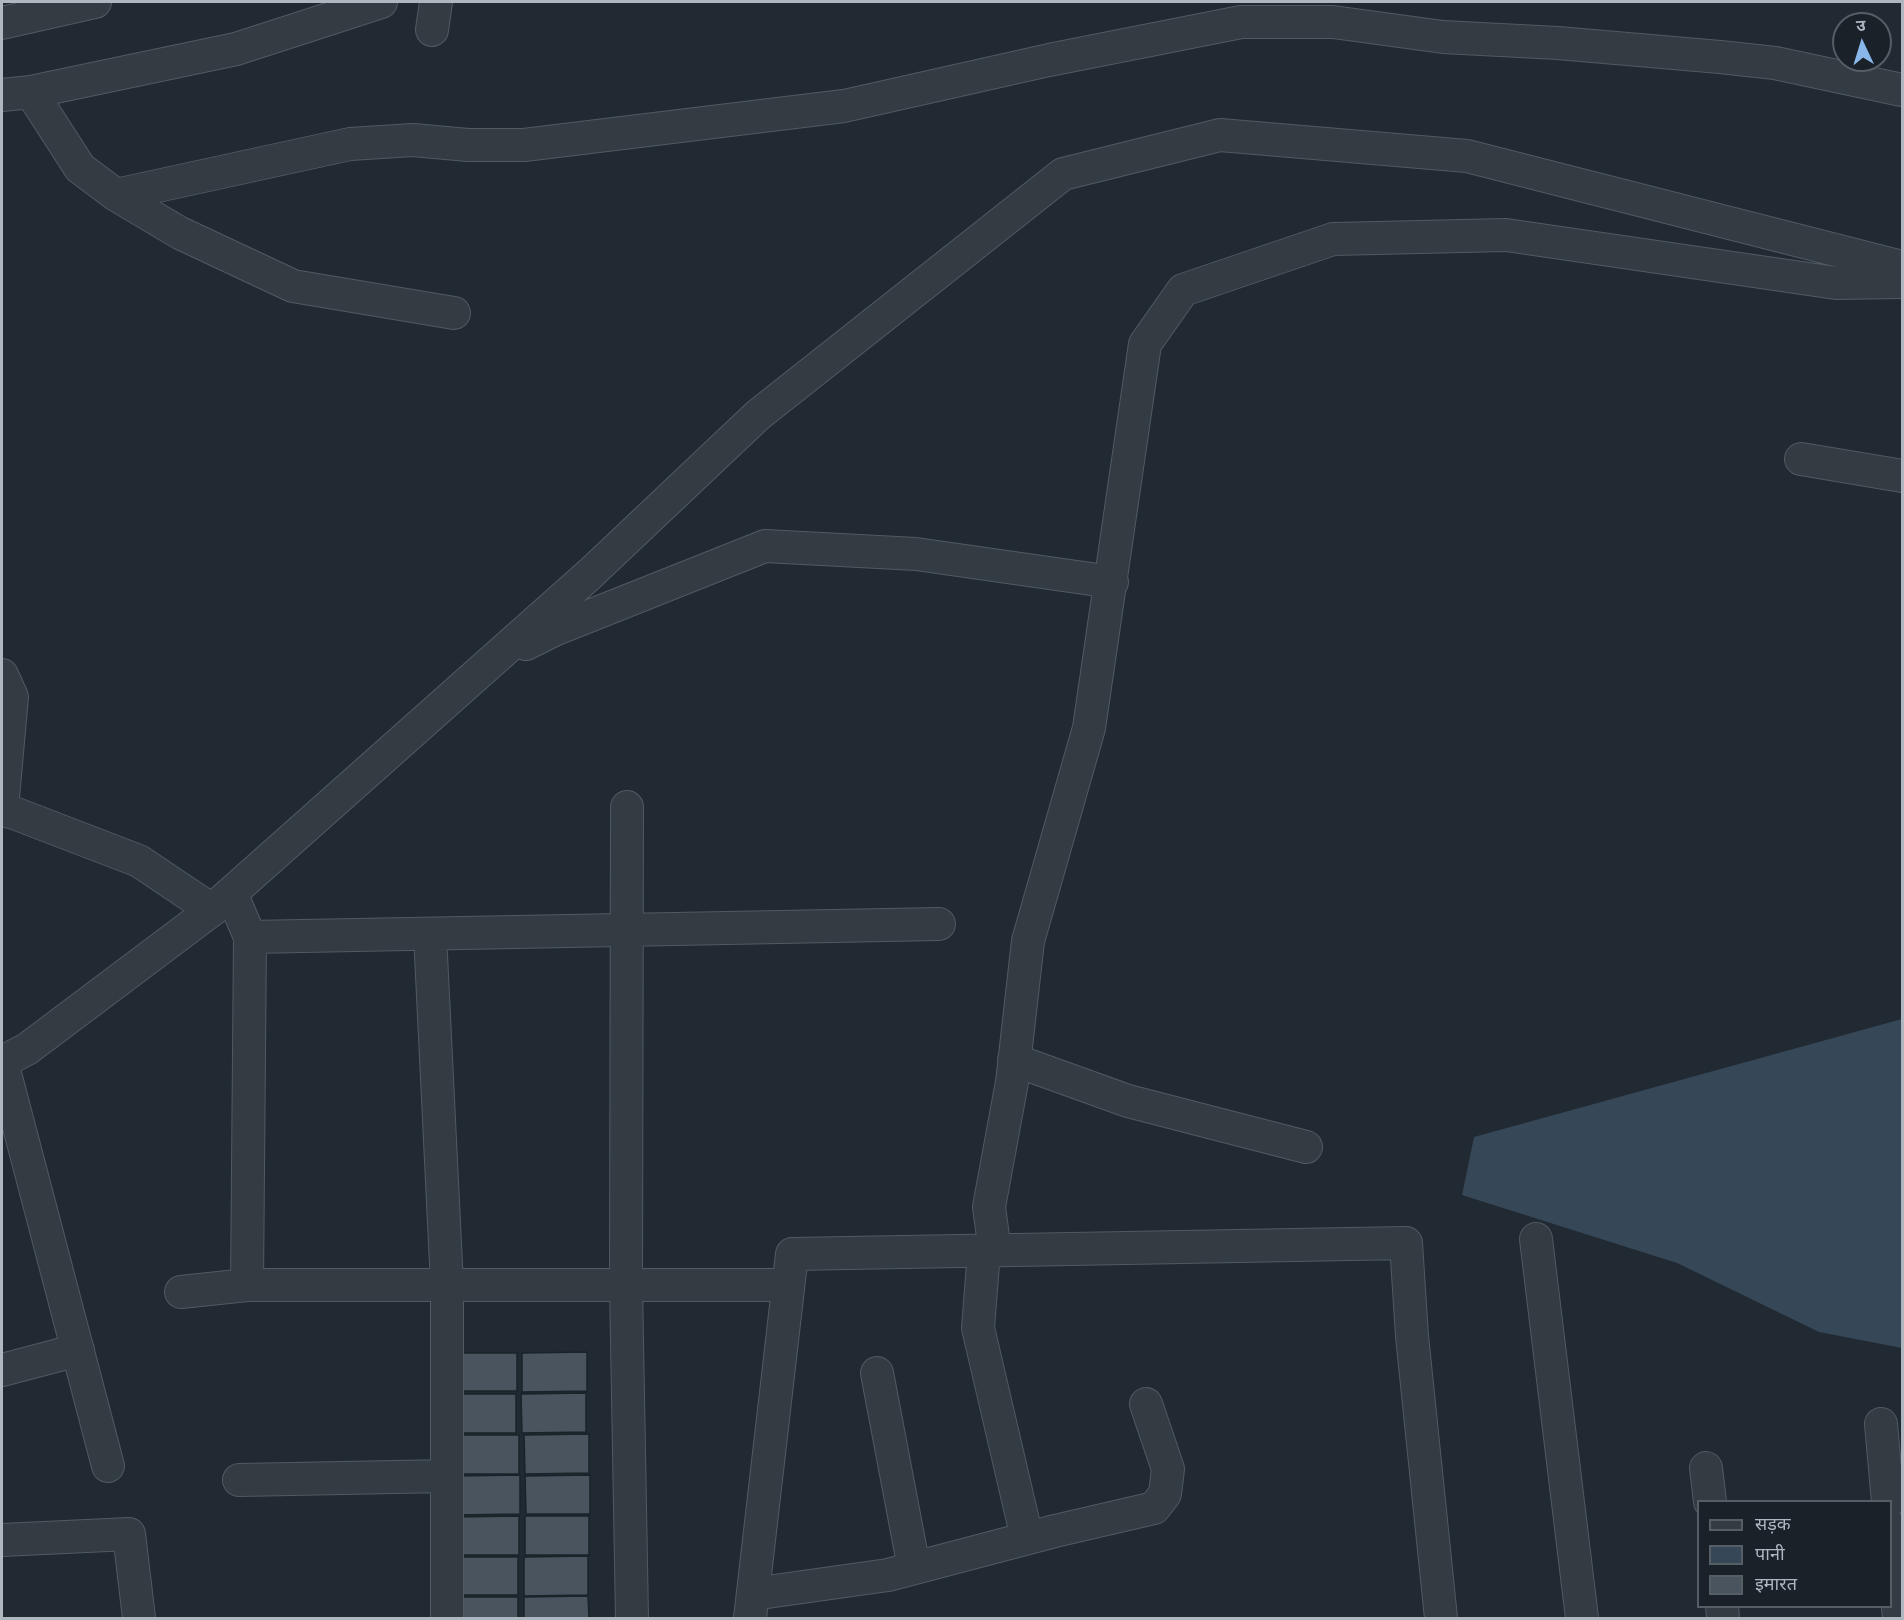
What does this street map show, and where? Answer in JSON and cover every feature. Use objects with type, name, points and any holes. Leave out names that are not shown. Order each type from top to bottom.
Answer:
[{"type":"street","points":[[2,23],[95,2]]},
{"type":"street","points":[[381,2],[236,49],[16,93],[80,168],[116,195],[180,233],[293,286],[454,313]]},
{"type":"street","points":[[116,195],[350,144],[413,140],[468,145],[524,145],[844,106],[1081,54],[1241,22],[1333,22],[1443,37],[1558,43],[1720,57],[1775,63],[1902,90]]},
{"type":"street","points":[[108,1466],[2,1062],[27,1049],[222,901],[491,662],[758,415],[1063,174],[1220,135],[1467,156],[1902,267]]},
{"type":"street","points":[[1027,1538],[978,1328],[990,1251],[989,1207],[1014,1060],[1028,941],[1089,728],[1145,344],[1183,290],[1332,239],[1506,235],[1836,283],[1902,282]]},
{"type":"street","points":[[1801,459],[1902,476]]},
{"type":"street","points":[[491,662],[554,630],[765,546],[916,554],[1112,582]]},
{"type":"street","points":[[2,675],[12,697],[2,809],[139,861],[222,901],[250,938],[247,1285]]},
{"type":"street","points":[[627,807],[626,1285],[632,1618]]},
{"type":"street","points":[[250,938],[939,924]]},
{"type":"street","points":[[430,934],[447,1285],[447,1618]]},
{"type":"street","points":[[1014,1060],[1128,1101],[1306,1147]]},
{"type":"street","points":[[1536,1239],[1582,1618]]},
{"type":"street","points":[[1146,1404],[1168,1469],[1165,1494],[1154,1508],[1027,1538],[888,1575],[752,1606],[792,1254],[1406,1243],[1412,1336],[1441,1618]]},
{"type":"street","points":[[181,1292],[247,1285],[788,1285]]},
{"type":"street","points":[[2,1370],[78,1350]]},
{"type":"street","points":[[877,1373],[914,1568]]},
{"type":"street","points":[[1881,1424],[1888,1500]]},
{"type":"street","points":[[1706,1468],[1710,1500]]},
{"type":"street","points":[[239,1480],[447,1476]]},
{"type":"street","points":[[2,1540],[129,1534],[139,1618]]},
{"type":"street","points":[[1892,1546],[1899,1618]]},
{"type":"water","points":[[1902,1019],[1902,1348],[1819,1332],[1677,1263],[1462,1195],[1474,1137]]},
{"type":"building","points":[[587,1352],[587,1391],[522,1392],[522,1353]]},
{"type":"building","points":[[452,1353],[517,1353],[517,1391],[452,1391]]},
{"type":"building","points":[[586,1393],[586,1432],[522,1433],[521,1394]]},
{"type":"building","points":[[451,1394],[516,1394],[516,1433],[451,1433]]},
{"type":"building","points":[[589,1434],[589,1473],[525,1474],[524,1435]]},
{"type":"building","points":[[454,1435],[519,1435],[519,1474],[454,1474]]},
{"type":"building","points":[[520,1475],[520,1514],[455,1515],[455,1476]]},
{"type":"building","points":[[590,1475],[590,1514],[526,1514],[525,1476]]},
{"type":"building","points":[[519,1516],[519,1555],[454,1555],[454,1517]]},
{"type":"building","points":[[525,1516],[589,1516],[589,1555],[525,1555]]},
{"type":"building","points":[[588,1556],[588,1595],[524,1596],[524,1557]]},
{"type":"building","points":[[453,1557],[518,1557],[518,1595],[453,1595]]},
{"type":"building","points":[[588,1596],[589,1618],[524,1618],[524,1597]]},
{"type":"building","points":[[453,1597],[518,1597],[518,1618],[454,1618]]}]
